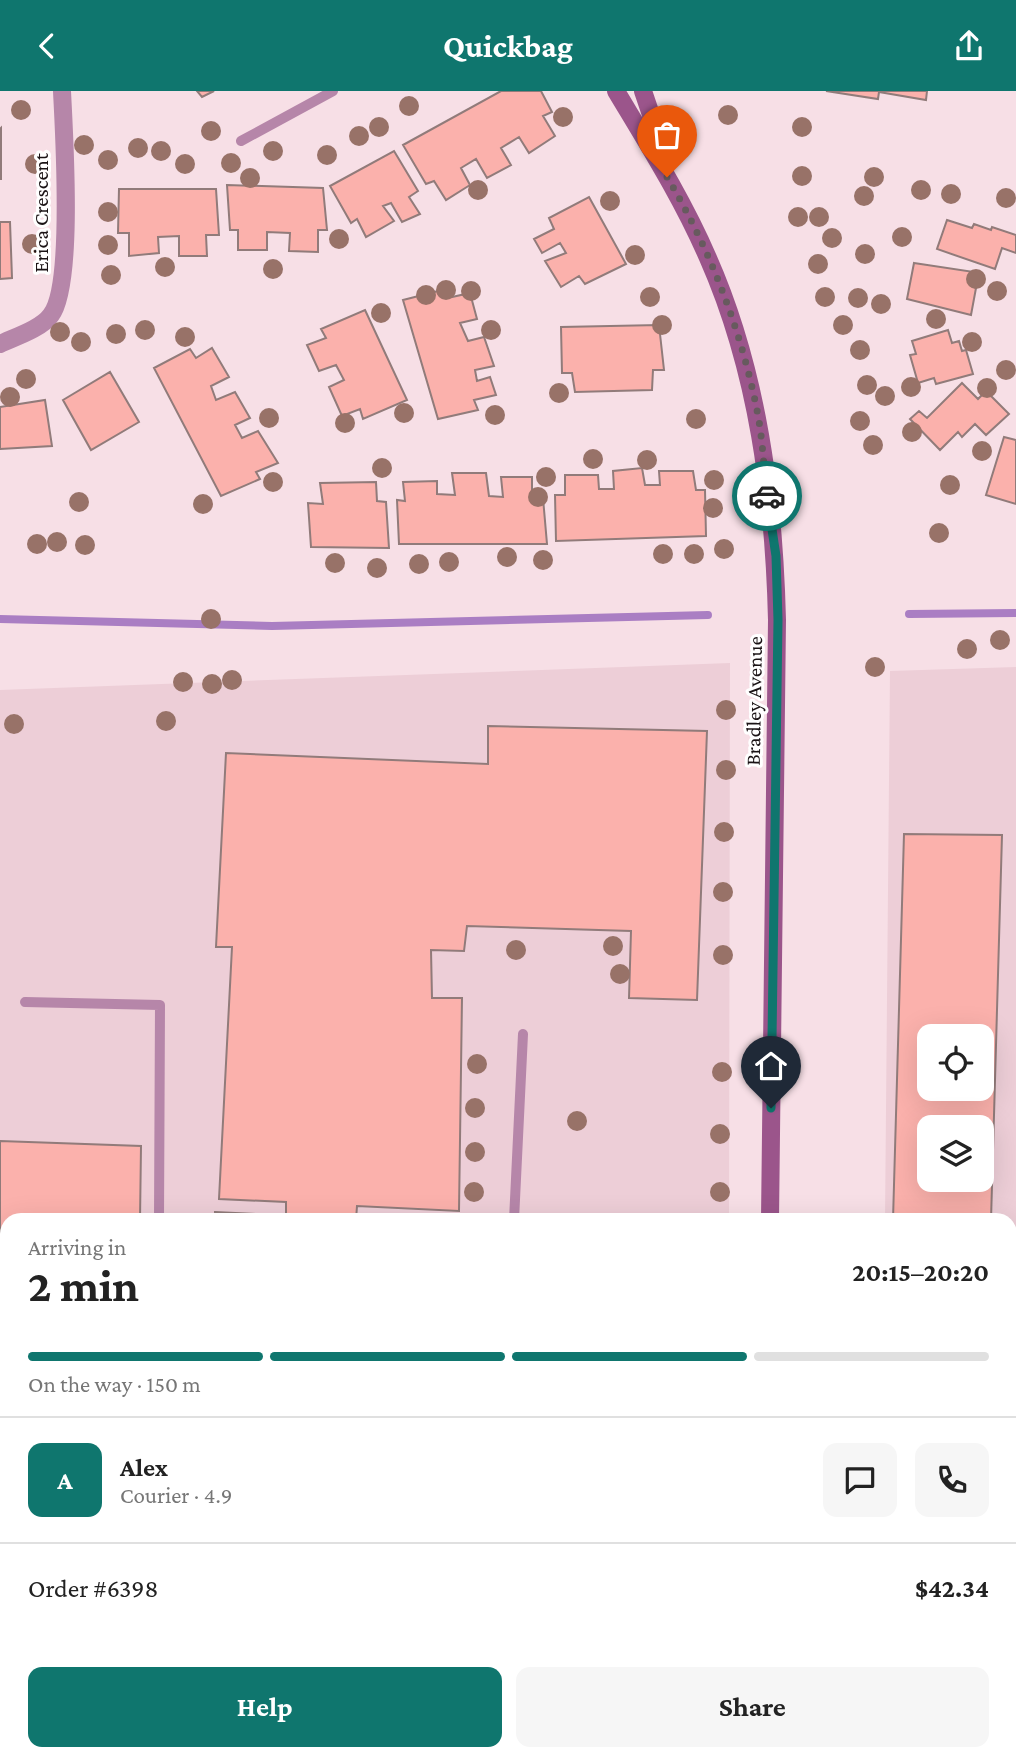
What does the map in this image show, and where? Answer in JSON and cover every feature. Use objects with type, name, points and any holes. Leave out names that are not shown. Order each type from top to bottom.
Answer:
[{"type":"main road","name":"Bradley Avenue","points":[[616,91],[680,198],[709,260],[744,361],[759,421],[776,556],[770,1213]]},
{"type":"main road","name":"Bradley Avenue","points":[[643,91],[680,198]]},
{"type":"street","name":"Erica Crescent","points":[[0,344],[51,316],[63,286],[66,257],[62,91]]},
{"type":"lane","points":[[241,141],[333,91]]},
{"type":"lane","points":[[25,1002],[160,1005],[159,1213]]},
{"type":"lane","points":[[514,1213],[523,1034]]},
{"type":"shaded area","points":[[730,663],[729,1213],[0,1213],[0,690]]},
{"type":"shaded area","points":[[1016,667],[1016,1213],[885,1213],[890,671]]},
{"type":"building","points":[[197,91],[214,91],[202,97]]},
{"type":"building","points":[[501,91],[541,91],[552,112],[543,116],[555,136],[529,153],[519,137],[501,148],[511,165],[487,178],[476,159],[461,168],[470,185],[446,200],[434,181],[426,184],[403,145]]},
{"type":"building","points":[[826,91],[927,91],[926,100],[879,92],[878,99]]},
{"type":"building","points":[[0,129],[1,179],[0,179]]},
{"type":"building","points":[[394,151],[418,191],[409,197],[420,214],[402,222],[391,203],[383,206],[394,221],[366,237],[357,219],[351,223],[330,186]]},
{"type":"building","points":[[227,185],[323,188],[327,230],[318,230],[318,252],[289,251],[290,233],[267,232],[267,250],[238,250],[238,230],[230,230]]},
{"type":"building","points":[[119,189],[216,189],[219,235],[206,235],[207,256],[179,256],[179,236],[158,237],[159,253],[129,256],[129,233],[118,233]]},
{"type":"building","points":[[589,197],[626,264],[585,284],[579,276],[561,287],[545,261],[566,253],[560,243],[542,253],[534,239],[554,229],[549,218]]},
{"type":"building","points":[[947,220],[972,228],[974,224],[991,230],[992,227],[1016,235],[1016,253],[1002,248],[995,269],[937,249]]},
{"type":"building","points":[[0,222],[10,222],[12,278],[0,279]]},
{"type":"building","points":[[914,263],[974,272],[971,286],[976,288],[971,315],[907,299]]},
{"type":"building","points":[[450,288],[452,297],[470,293],[477,319],[460,323],[468,341],[484,337],[494,366],[475,370],[477,381],[490,377],[496,395],[474,400],[478,410],[438,419],[403,300]]},
{"type":"building","points":[[365,310],[407,400],[363,419],[360,409],[342,416],[329,387],[344,380],[336,365],[319,371],[307,345],[326,338],[321,329]]},
{"type":"building","points":[[659,325],[664,370],[653,370],[652,390],[575,392],[572,373],[562,373],[561,327]]},
{"type":"building","points":[[948,330],[952,343],[959,341],[962,351],[966,350],[973,374],[936,384],[934,378],[918,383],[910,355],[916,354],[912,341]]},
{"type":"building","points":[[212,348],[229,377],[211,386],[216,400],[235,392],[250,418],[235,425],[242,438],[258,431],[278,463],[256,472],[260,479],[221,496],[154,368],[190,349],[196,358]]},
{"type":"building","points":[[110,372],[139,422],[91,450],[63,400]]},
{"type":"building","points":[[962,383],[978,399],[986,391],[1009,414],[986,435],[975,424],[962,437],[958,432],[940,450],[910,419],[919,411],[927,418]]},
{"type":"building","points":[[45,400],[52,446],[0,449],[0,407]]},
{"type":"building","points":[[1004,437],[1016,440],[1016,504],[986,495]]},
{"type":"building","points":[[642,468],[645,485],[660,485],[659,471],[693,471],[696,490],[705,490],[706,536],[556,541],[555,495],[565,495],[565,475],[598,475],[599,489],[614,489],[613,471]]},
{"type":"building","points":[[452,473],[486,473],[489,496],[503,497],[501,477],[532,477],[532,496],[543,498],[547,544],[399,544],[397,500],[405,501],[403,482],[437,481],[437,494],[455,495]]},
{"type":"building","points":[[376,482],[377,501],[386,502],[389,548],[311,547],[308,503],[323,504],[320,483]]},
{"type":"building","points":[[488,726],[707,731],[697,1000],[629,998],[631,931],[467,926],[464,951],[431,950],[432,998],[462,998],[459,1211],[357,1206],[356,1213],[286,1213],[286,1202],[219,1199],[232,947],[216,947],[226,753],[488,764]]},
{"type":"building","points":[[904,834],[1002,835],[994,1115],[917,1115],[917,1192],[992,1192],[991,1213],[893,1213]]},
{"type":"building","points":[[0,1141],[141,1146],[140,1213],[0,1213]]},
{"type":"waterway","points":[[909,614],[1016,613]]},
{"type":"waterway","points":[[0,619],[272,626],[708,615]]},
{"type":"way so far","points":[[667,177],[680,198],[709,260],[744,361],[759,421],[767,496]]},
{"type":"route","points":[[767,496],[776,556],[778,620],[771,1108]]}]
